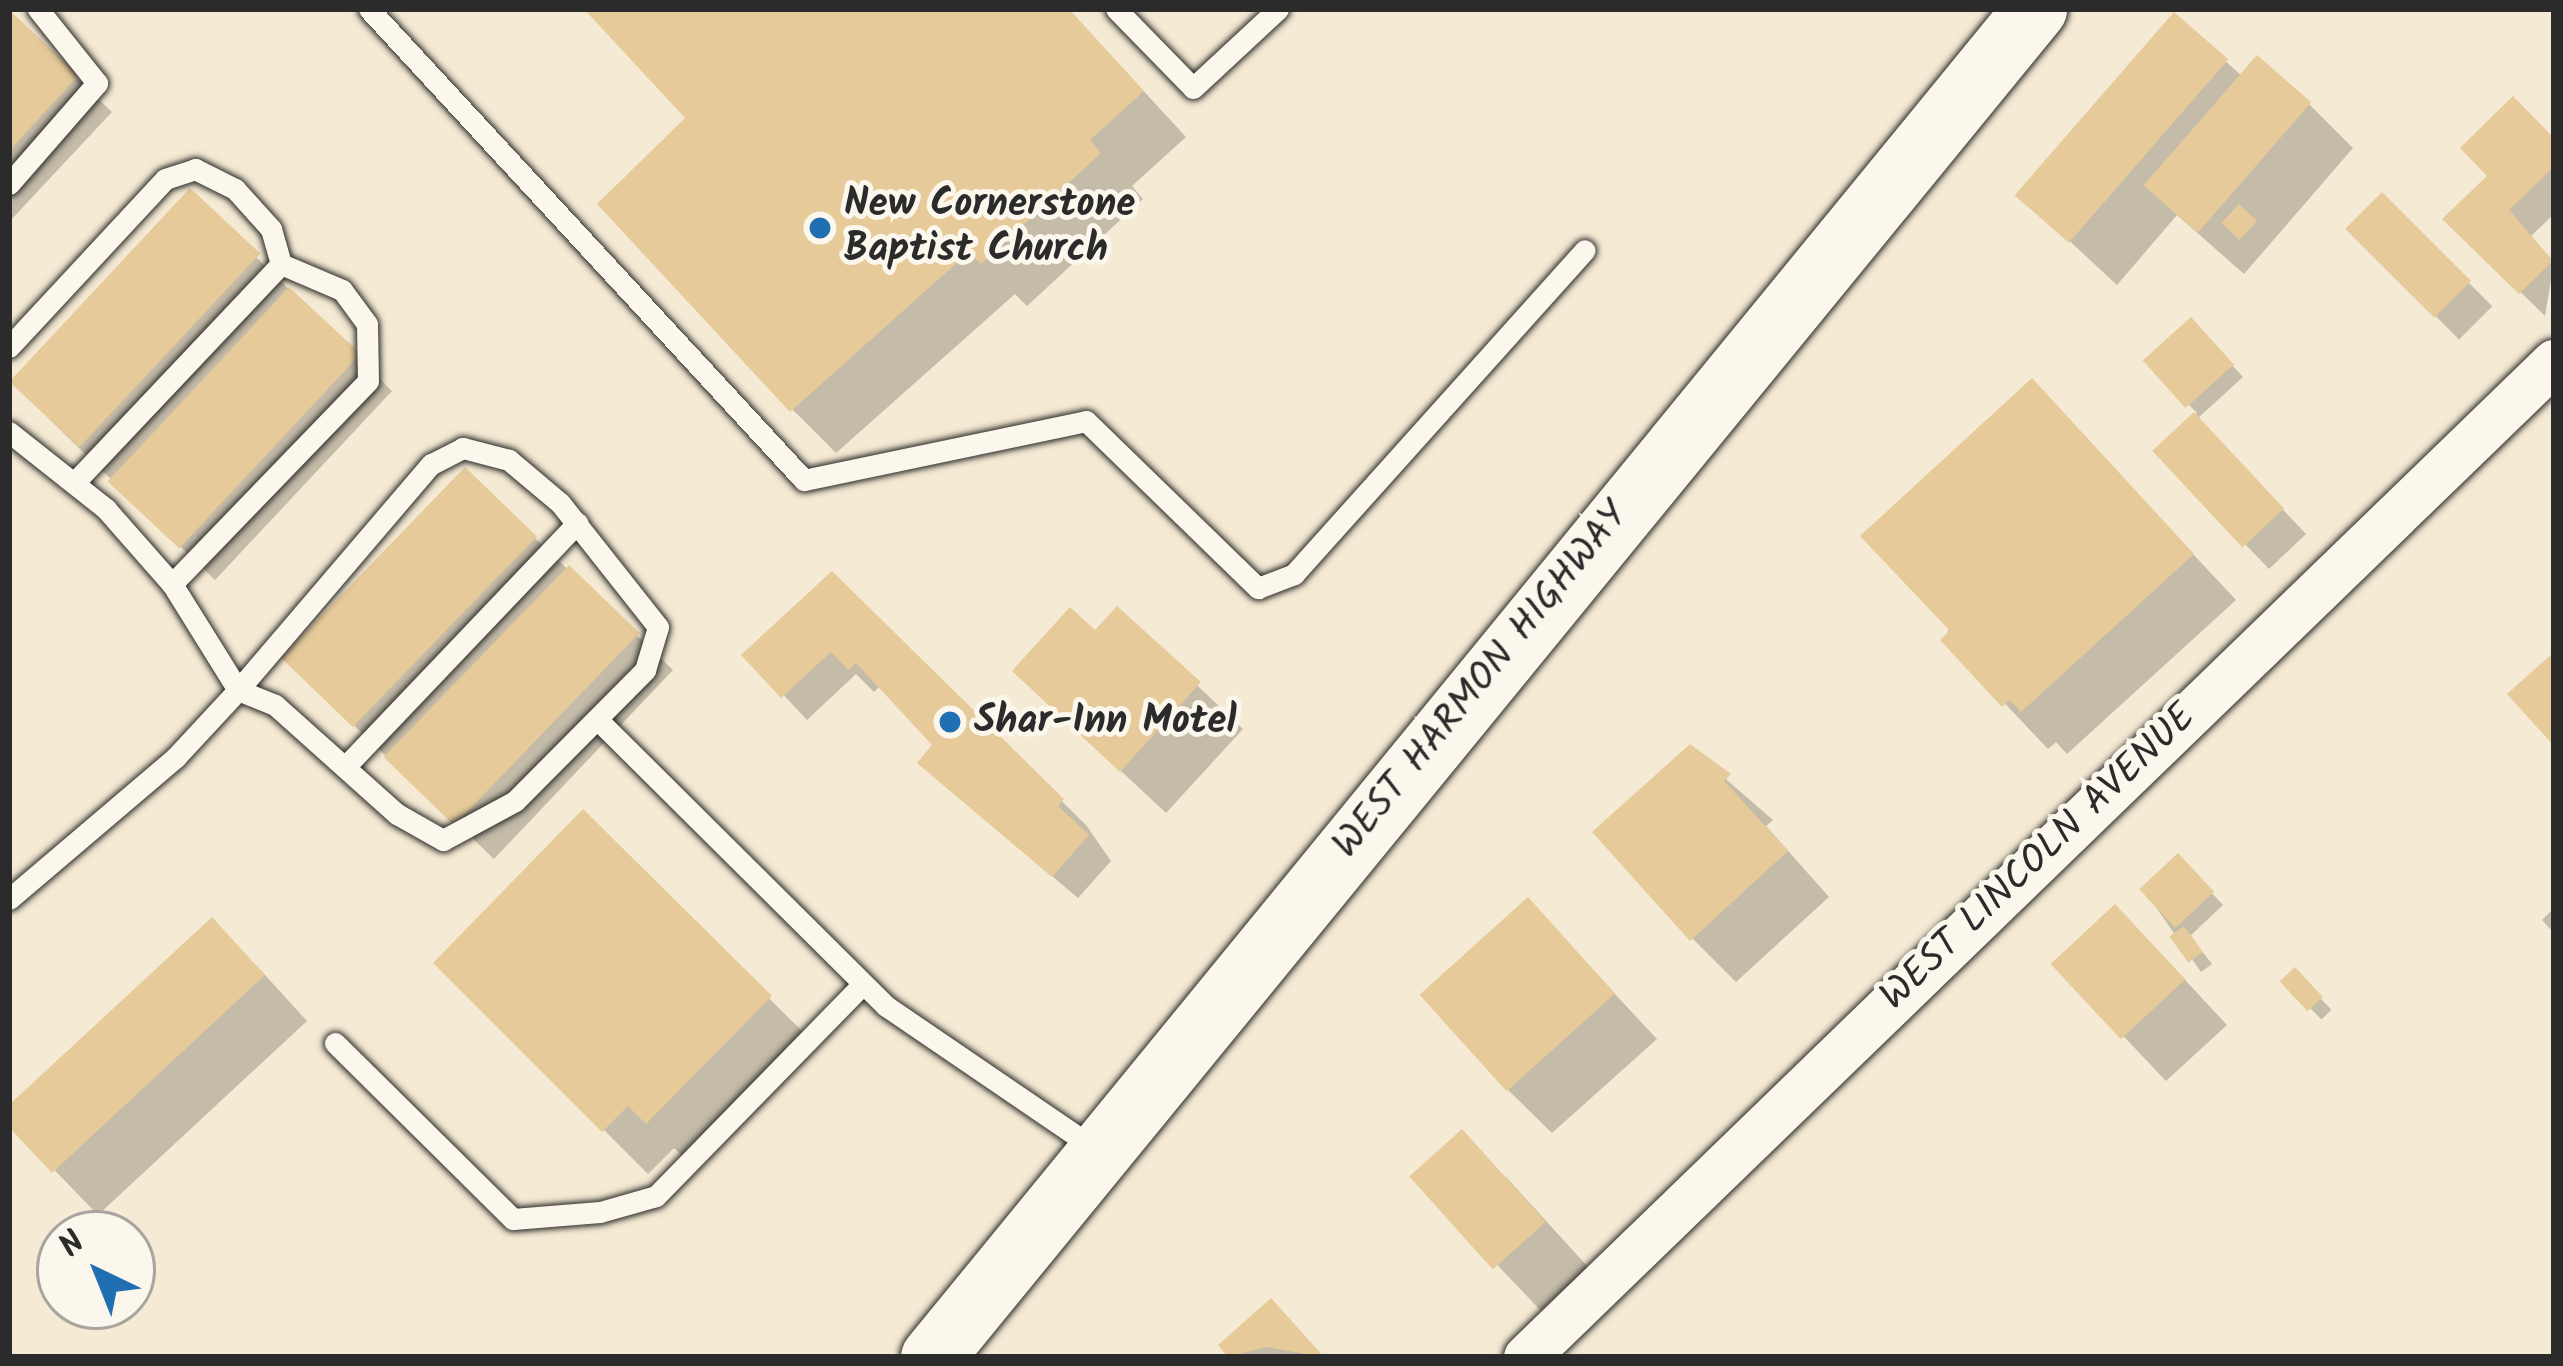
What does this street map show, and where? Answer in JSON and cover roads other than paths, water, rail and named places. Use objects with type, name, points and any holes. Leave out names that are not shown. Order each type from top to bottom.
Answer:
[{"type":"main road","name":"WEST HARMON HIGHWAY","points":[[932,1357],[2035,9]]},
{"type":"street","name":"WEST LINCOLN AVENUE","points":[[1526,1357],[2554,362]]},
{"type":"lane","points":[[9,184],[97,83],[38,9]]},
{"type":"lane","points":[[369,9],[804,480],[1086,421],[1258,588],[1294,574],[1585,250]]},
{"type":"lane","points":[[1116,9],[1193,88],[1278,9]]},
{"type":"lane","points":[[9,347],[165,179],[195,169],[235,189],[271,229],[280,264]]},
{"type":"lane","points":[[74,483],[280,264]]},
{"type":"lane","points":[[172,584],[368,381],[368,324],[342,290],[280,264]]},
{"type":"lane","points":[[9,432],[74,483],[172,584],[238,690],[275,705],[442,840],[515,801],[646,670],[658,627],[577,523],[509,460],[463,448],[431,464],[238,690],[9,899]]},
{"type":"lane","points":[[346,767],[577,523]]},
{"type":"lane","points":[[597,719],[863,984],[1099,1152]]},
{"type":"lane","points":[[335,1043],[513,1219],[600,1212],[656,1196],[863,984]]},
{"type":"place","name":"New Cornerstone Baptist Church","points":[[820,228]]},
{"type":"place","name":"Shar-Inn Motel","points":[[950,722]]}]
